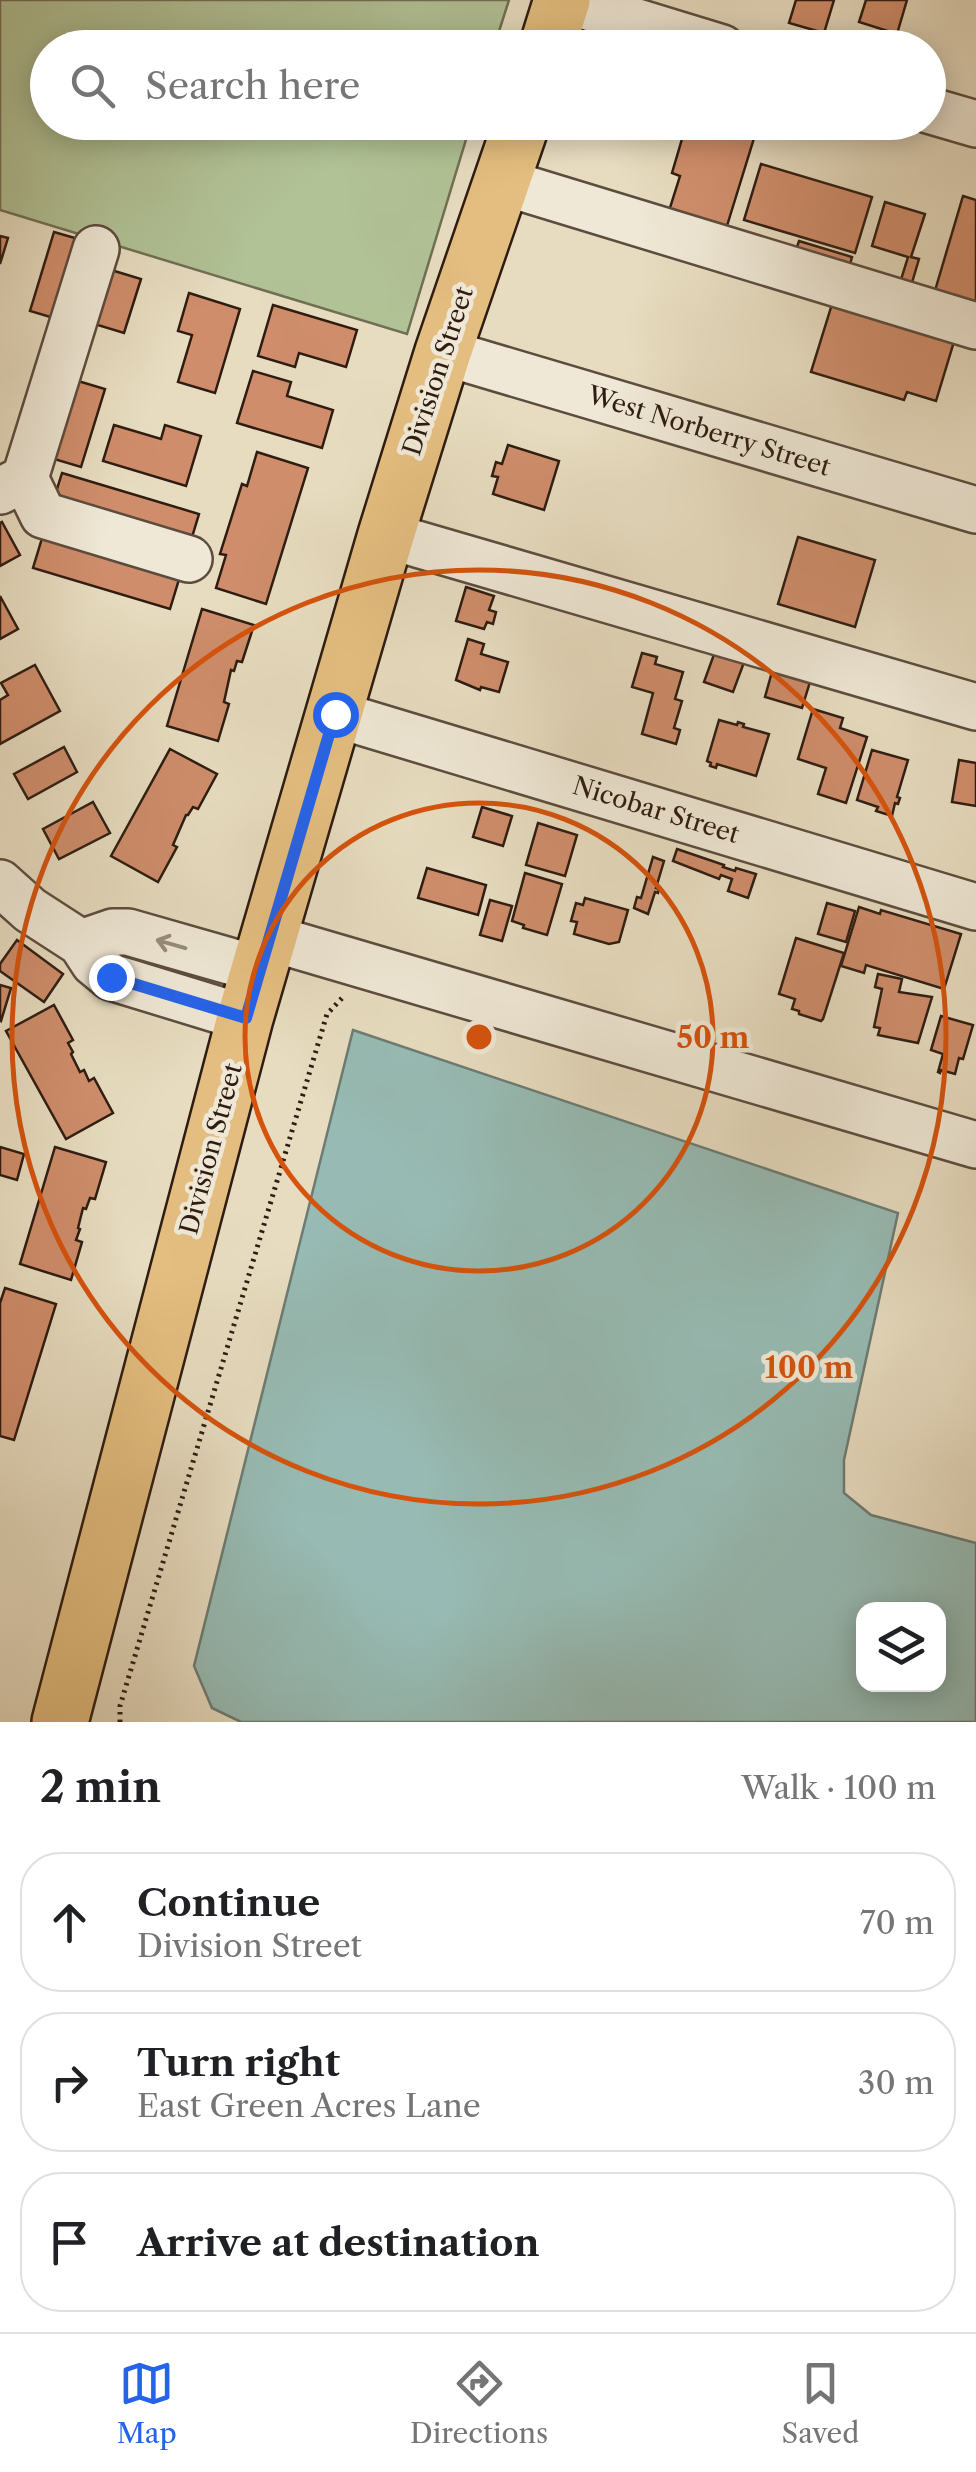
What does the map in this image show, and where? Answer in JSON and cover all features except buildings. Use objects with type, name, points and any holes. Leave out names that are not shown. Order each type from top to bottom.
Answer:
[{"type":"main road","points":[[553,30],[563,0]]},
{"type":"main road","name":"Division Street","points":[[60,1722],[259,975],[442,352],[516,140]]},
{"type":"street","points":[[563,0],[662,30]]},
{"type":"street","points":[[946,115],[976,124]]},
{"type":"street","points":[[503,182],[976,326]]},
{"type":"street","points":[[96,249],[12,485],[43,515],[188,558]]},
{"type":"street","name":"West Norberry Street","points":[[442,352],[976,510]]},
{"type":"street","points":[[386,535],[976,707]]},
{"type":"street","name":"Nicobar Street","points":[[335,714],[976,906]]},
{"type":"street","points":[[0,883],[30,910],[81,942],[94,963],[111,977],[259,975],[976,1146]]},
{"type":"path","points":[[120,1722],[120,1706],[326,1014],[340,998],[351,994]]},
{"type":"green space","points":[[0,0],[509,0],[499,30],[30,30],[30,140],[466,140],[407,334],[0,210]]},
{"type":"water","points":[[353,1030],[898,1213],[844,1460],[844,1493],[871,1515],[976,1543],[976,1722],[241,1722],[212,1708],[194,1666]]},
{"type":"route","points":[[111,977],[246,1018],[335,714]]}]
